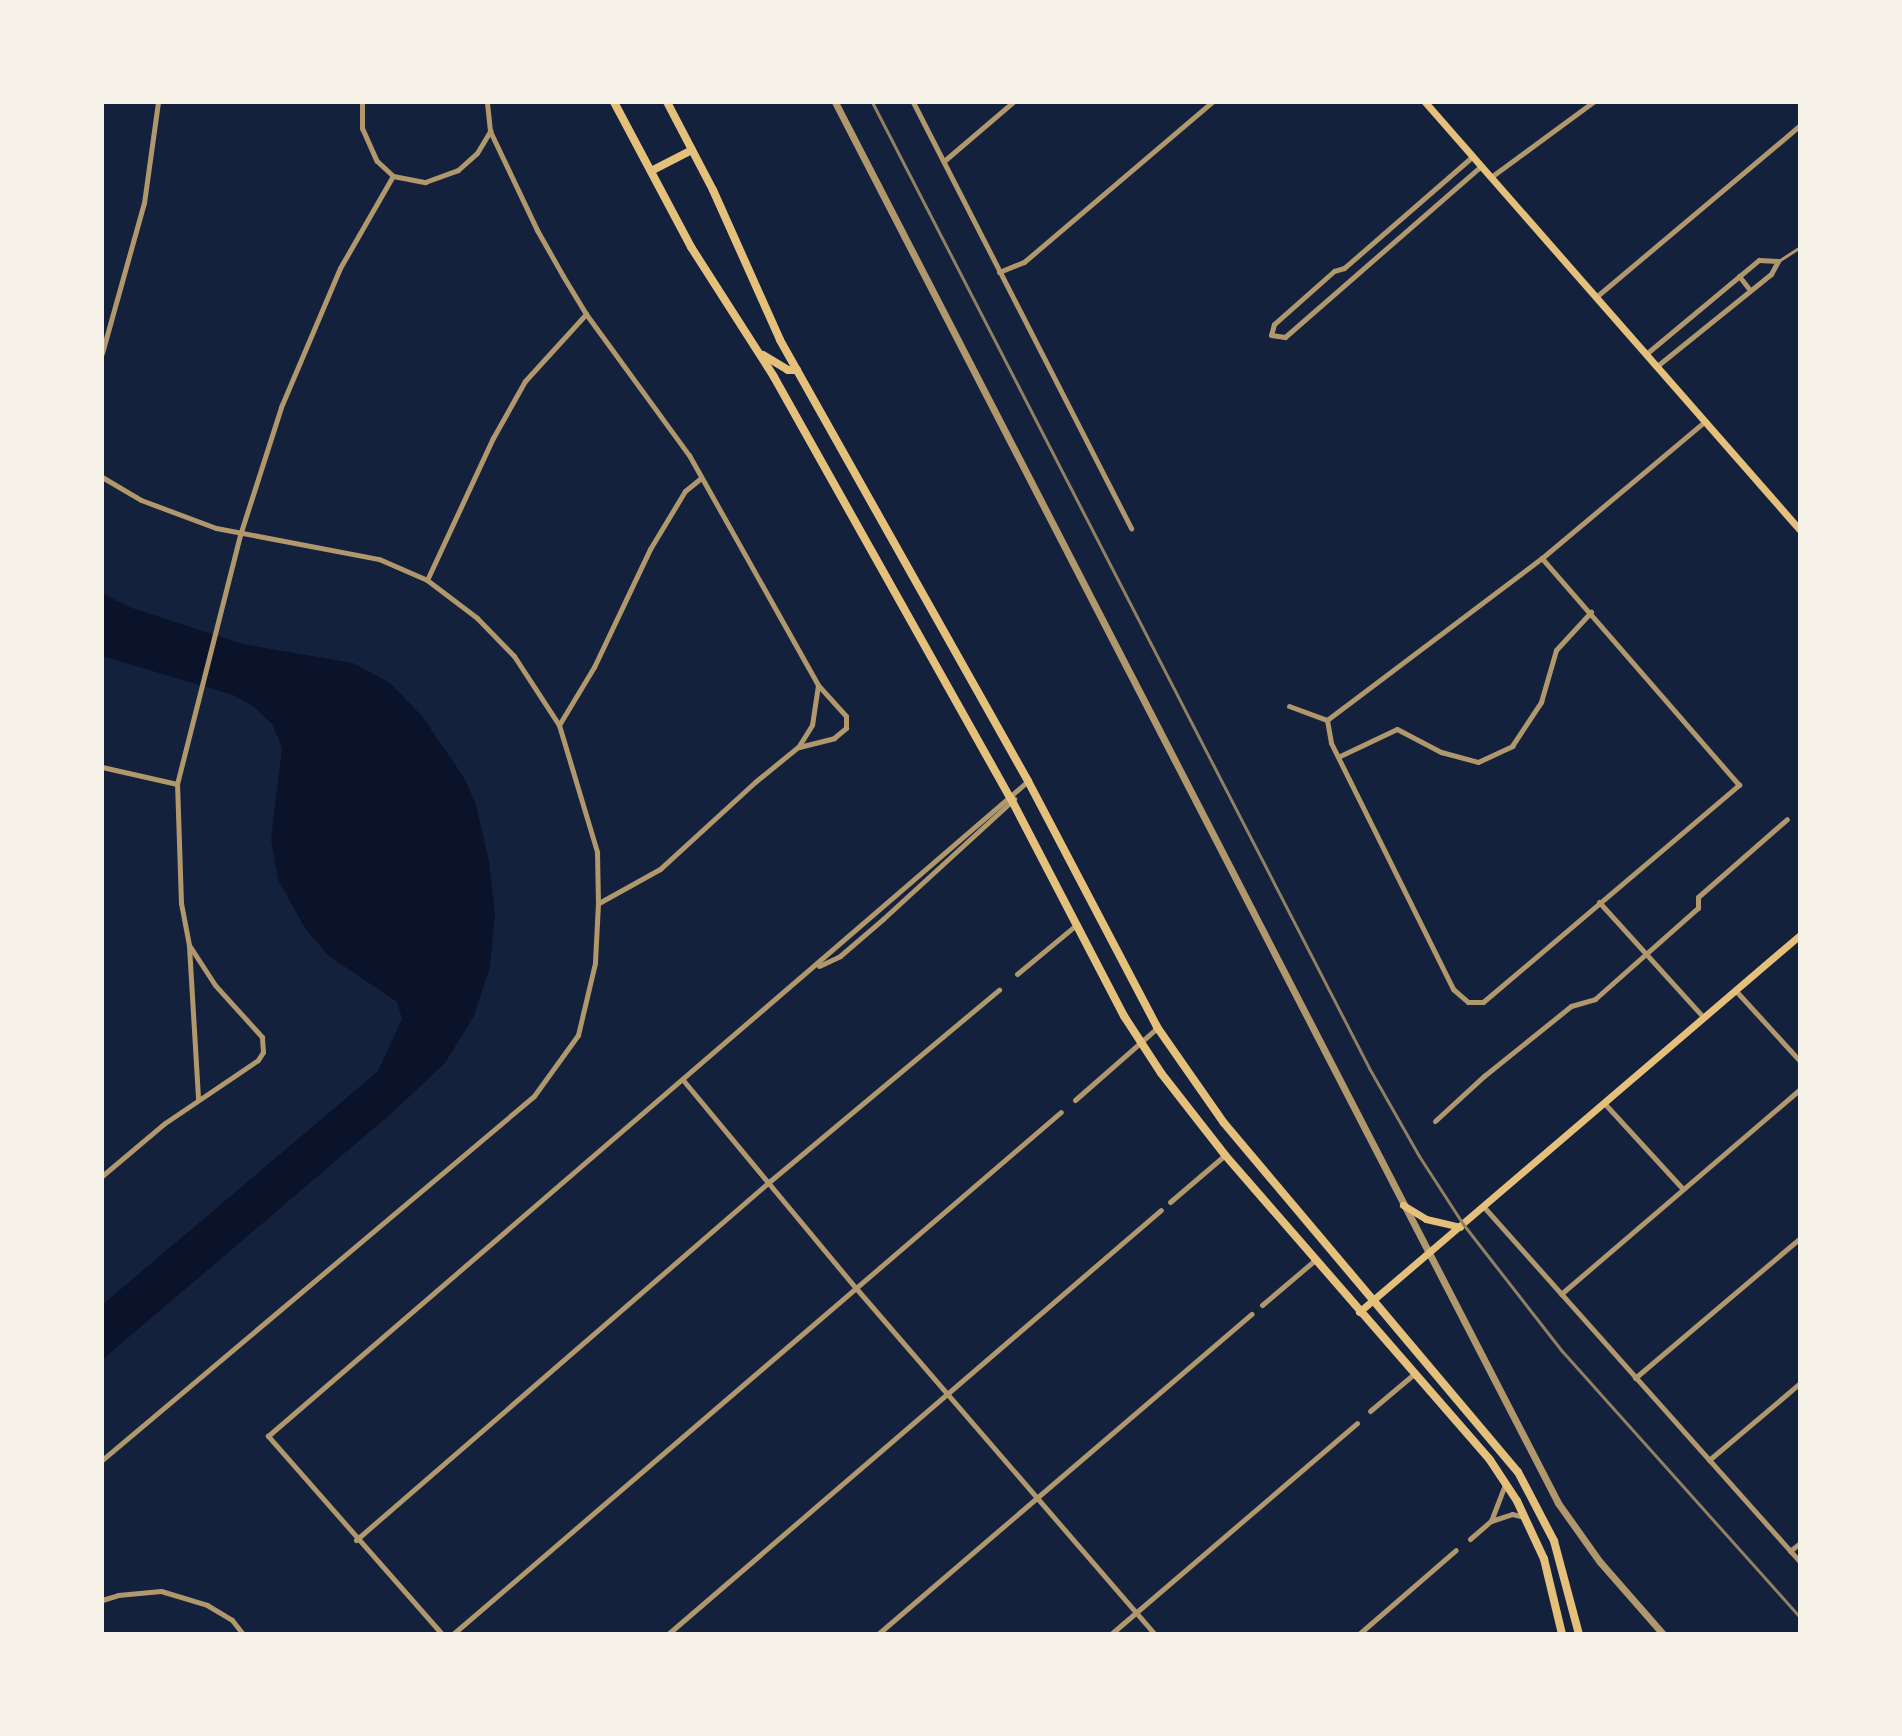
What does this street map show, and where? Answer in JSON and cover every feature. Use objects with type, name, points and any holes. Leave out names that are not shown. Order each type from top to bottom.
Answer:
[{"type":"main road","points":[[614,102],[691,247],[759,353],[1011,798],[1141,1044],[1184,1105],[1225,1155],[1506,1482],[1526,1518],[1546,1567],[1562,1634]]},
{"type":"main road","points":[[667,102],[769,320],[1028,781],[1157,1027],[1224,1123],[1483,1426],[1532,1495],[1563,1565],[1579,1634]]},
{"type":"main road","points":[[1425,102],[1800,530]]},
{"type":"main road","points":[[651,171],[692,150]]},
{"type":"main road","points":[[759,353],[788,370],[797,370]]},
{"type":"main road","points":[[1359,1312],[1800,935]]},
{"type":"main road","points":[[1403,1205],[1426,1219],[1460,1227]]},
{"type":"street","points":[[102,353],[144,203],[158,102]]},
{"type":"street","points":[[362,102],[362,128],[377,161],[393,176],[408,181],[440,180],[458,170],[477,153],[490,131]]},
{"type":"street","points":[[487,102],[490,131],[537,230],[586,314],[689,455],[818,685],[846,716],[846,728],[834,738],[798,747]]},
{"type":"street","points":[[835,102],[1548,1483],[1580,1536],[1663,1634]]},
{"type":"street","points":[[913,102],[1131,528]]},
{"type":"street","points":[[944,161],[1013,102]]},
{"type":"street","points":[[999,272],[1024,262],[1212,102]]},
{"type":"street","points":[[1491,177],[1593,102]]},
{"type":"street","points":[[1596,297],[1800,125]]},
{"type":"street","points":[[1473,156],[1274,324],[1271,335],[1285,337],[1481,166]]},
{"type":"street","points":[[198,1100],[189,945],[181,903],[177,784],[240,535],[281,407],[328,294],[393,176]]},
{"type":"street","points":[[1646,354],[1759,260],[1778,261],[1771,274],[1657,366]]},
{"type":"street","points":[[1739,276],[1750,290]]},
{"type":"street","points":[[427,580],[493,438],[525,381],[586,314]]},
{"type":"street","points":[[1327,720],[1542,558],[1705,421]]},
{"type":"street","points":[[102,477],[141,500],[240,535],[379,559],[427,580],[477,618],[514,656],[559,725],[597,852],[598,903],[595,963],[578,1035],[534,1096],[102,1460]]},
{"type":"street","points":[[559,725],[594,667],[650,549],[685,491],[701,478]]},
{"type":"street","points":[[1327,720],[1331,743],[1453,989],[1468,1002],[1483,1002],[1739,785],[1542,558]]},
{"type":"street","points":[[1340,756],[1397,729],[1441,752],[1478,762],[1512,746],[1541,702],[1556,650],[1591,612]]},
{"type":"street","points":[[598,903],[660,869],[798,747],[812,725],[818,685]]},
{"type":"street","points":[[1289,706],[1327,720]]},
{"type":"street","points":[[102,767],[177,784]]},
{"type":"street","points":[[442,1634],[356,1540],[268,1436],[1028,781]]},
{"type":"street","points":[[1435,1121],[1484,1076],[1571,1006],[1595,999],[1698,908],[1698,897],[1787,819]]},
{"type":"street","points":[[1599,902],[1704,1018]]},
{"type":"street","points":[[1017,974],[1076,925]]},
{"type":"street","points":[[102,1176],[198,1100],[258,1060],[263,1052],[262,1037],[215,985],[189,945]]},
{"type":"street","points":[[356,1540],[769,1182],[999,990]]},
{"type":"street","points":[[1736,991],[1800,1061]]},
{"type":"street","points":[[1075,1100],[1157,1027]]},
{"type":"street","points":[[683,1080],[855,1287],[949,1392],[1155,1634]]},
{"type":"street","points":[[1561,1294],[1800,1089]]},
{"type":"street","points":[[1605,1104],[1682,1188]]},
{"type":"street","points":[[453,1634],[1061,1112]]},
{"type":"street","points":[[1170,1202],[1225,1155]]},
{"type":"street","points":[[1483,1206],[1800,1562]]},
{"type":"street","points":[[668,1634],[1161,1210]]},
{"type":"street","points":[[1635,1378],[1800,1238]]},
{"type":"street","points":[[1262,1305],[1315,1260]]},
{"type":"street","points":[[878,1634],[1252,1314]]},
{"type":"street","points":[[1370,1411],[1414,1374]]},
{"type":"street","points":[[1709,1460],[1800,1383]]},
{"type":"street","points":[[1111,1634],[1357,1423]]},
{"type":"street","points":[[1491,1521],[1506,1482]]},
{"type":"street","points":[[1470,1539],[1491,1521],[1512,1514],[1526,1518]]},
{"type":"street","points":[[1790,1551],[1800,1543]]},
{"type":"street","points":[[1359,1634],[1456,1550]]},
{"type":"street","points":[[102,1600],[161,1591],[207,1605],[232,1620],[243,1634]]},
{"type":"lane","points":[[1778,261],[1800,247]]},
{"type":"water","points":[[102,593],[129,607],[243,644],[353,663],[390,683],[422,716],[465,779],[476,805],[489,861],[495,914],[490,967],[474,1016],[445,1063],[392,1113],[102,1360],[102,1305],[378,1071],[402,1019],[397,1002],[329,956],[306,930],[278,880],[271,839],[282,748],[272,724],[254,707],[233,695],[102,656]]},
{"type":"railway","points":[[872,102],[1369,1068],[1419,1156],[1463,1224],[1562,1351],[1800,1617]]}]
